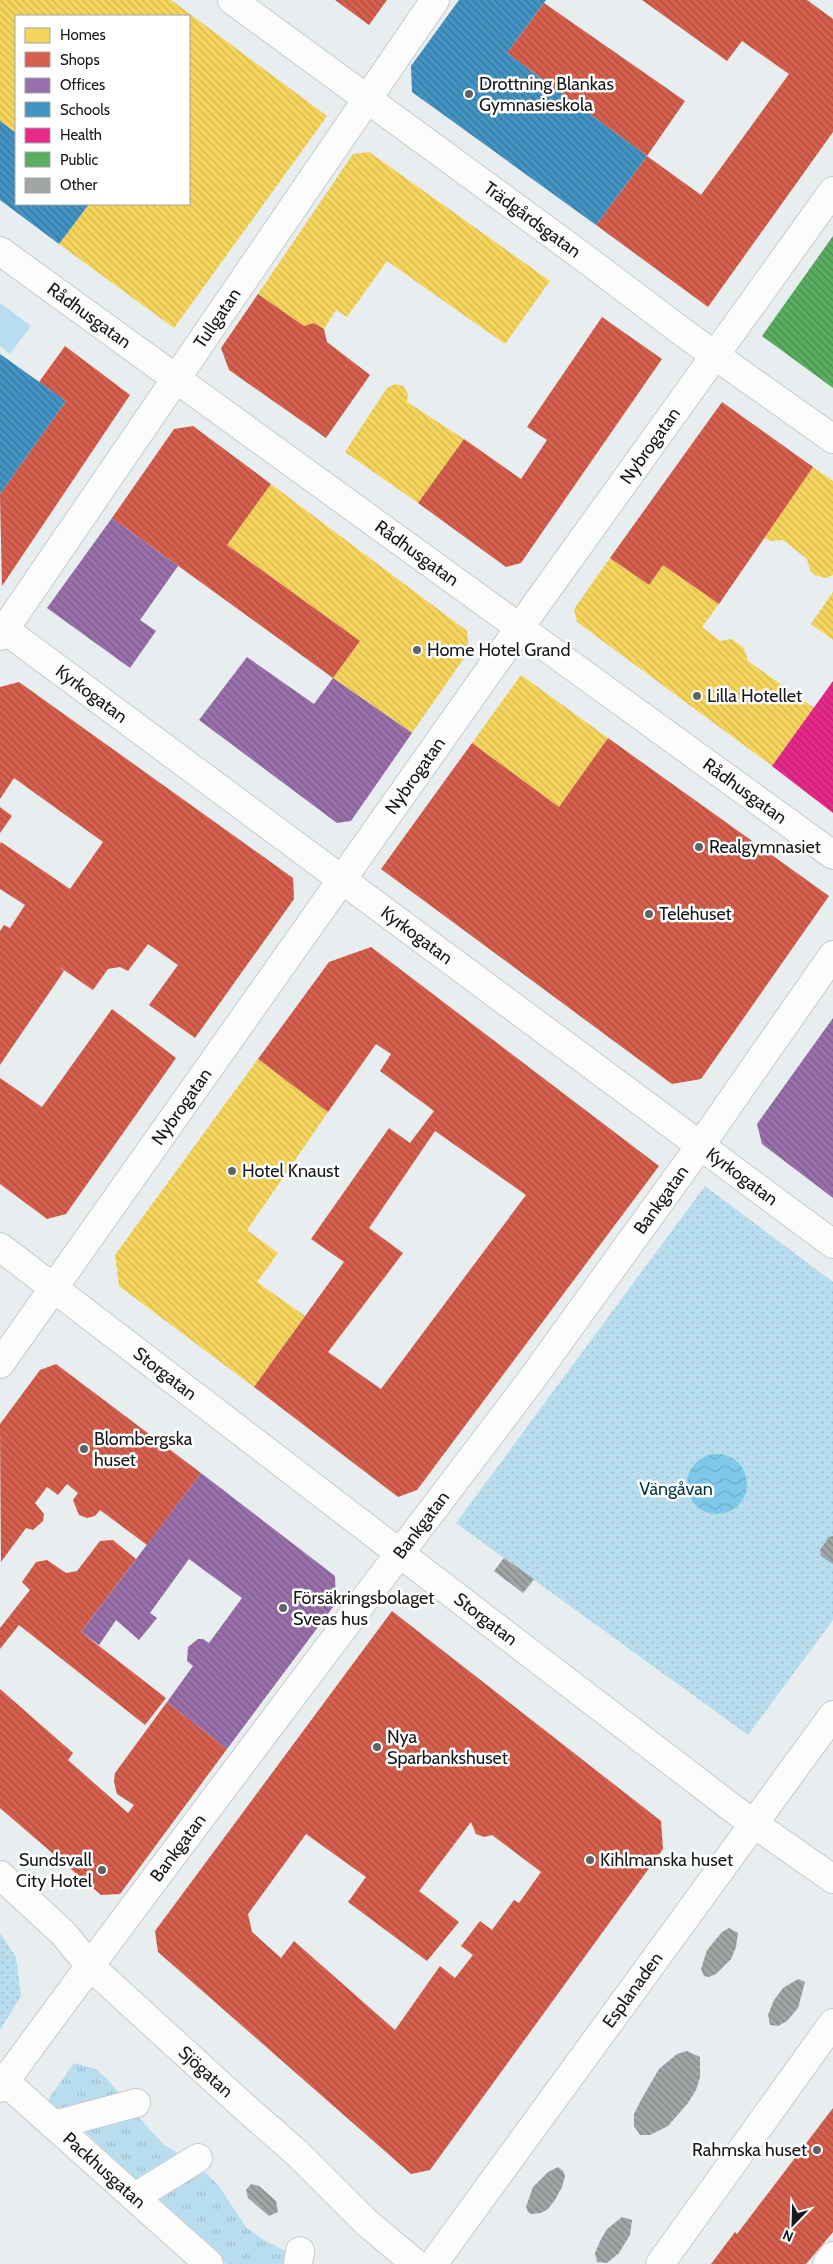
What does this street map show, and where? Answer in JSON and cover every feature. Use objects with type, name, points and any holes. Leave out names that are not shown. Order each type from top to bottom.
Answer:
[{"type":"street","name":"Trädgårdsgatan","points":[[232,0],[833,439]]},
{"type":"street","name":"Tullgatan","points":[[2,631],[435,0]]},
{"type":"street","name":"Nybrogatan","points":[[0,1364],[53,1286],[343,881],[519,628],[833,191]]},
{"type":"street","name":"Rådhusgatan","points":[[0,251],[833,855]]},
{"type":"street","name":"Kyrkogatan","points":[[2,631],[833,1244]]},
{"type":"street","name":"Bankgatan","points":[[2,2082],[528,1383],[700,1146],[833,955]]},
{"type":"street","name":"Storgatan","points":[[0,1247],[754,1824],[833,1878]]},
{"type":"street","name":"Esplanaden","points":[[433,2264],[833,1715]]},
{"type":"street","name":"Sjögatan","points":[[0,1875],[63,1933],[90,1966],[240,2103],[297,2152],[366,2222],[416,2264]]},
{"type":"street","points":[[660,2264],[833,2023]]},
{"type":"street","name":"Packhusgatan","points":[[2,2082],[54,2125],[209,2264]]},
{"type":"street","points":[[54,2125],[136,2103]]},
{"type":"street","points":[[135,2197],[198,2158]]},
{"type":"street","points":[[827,2264],[833,2256]]},
{"type":"green space","points":[[0,303],[31,326],[10,354],[0,346]]},
{"type":"green space","name":"Vängåvan","points":[[705,1186],[833,1282],[833,1620],[748,1735],[534,1580],[523,1593],[494,1571],[504,1558],[456,1523]]},
{"type":"green space","points":[[0,1933],[16,1957],[21,1996],[0,2030]]},
{"type":"green space","points":[[74,2063],[96,2069],[107,2079],[163,2144],[199,2166],[218,2185],[246,2227],[260,2238],[311,2264],[226,2264],[82,2129],[50,2103],[48,2100]]},
{"type":"water","points":[[711,1454],[723,1454],[739,1462],[745,1472],[747,1484],[745,1496],[739,1506],[723,1514],[711,1514],[695,1506],[687,1490],[687,1478],[695,1462]]},
{"type":"building: Homes","points":[[0,0],[171,0],[327,116],[174,328],[59,244],[88,205],[190,205],[190,15],[15,15],[15,132],[0,121]]},
{"type":"building: Homes","points":[[369,152],[550,281],[505,344],[387,261],[347,317],[336,310],[324,329],[314,323],[304,326],[258,294],[353,154]]},
{"type":"building: Homes","points":[[395,384],[403,386],[408,394],[407,402],[464,439],[418,503],[345,452],[387,388]]},
{"type":"building: Homes","points":[[813,467],[833,481],[833,575],[826,578],[815,575],[810,570],[807,559],[783,540],[771,541],[764,538]]},
{"type":"building: Homes","points":[[271,484],[467,631],[469,651],[412,733],[333,678],[360,641],[227,545]]},
{"type":"building: Homes","points":[[610,558],[649,585],[663,565],[719,604],[702,627],[720,641],[732,639],[744,648],[748,661],[814,708],[772,766],[577,622],[574,609]]},
{"type":"building: Homes","points":[[833,592],[833,640],[811,624]]},
{"type":"building: Homes","points":[[521,675],[608,738],[559,807],[472,743]]},
{"type":"building: Homes","name":"Hotel Knaust","points":[[258,1059],[328,1112],[247,1230],[278,1253],[257,1282],[305,1316],[254,1387],[119,1286],[115,1255]]},
{"type":"building: Shops","points":[[335,0],[387,0],[369,25]]},
{"type":"building: Shops","points":[[642,0],[807,0],[833,19],[833,132],[708,307],[596,225],[647,156],[701,195],[789,74],[742,41],[727,61]]},
{"type":"building: Shops","points":[[544,3],[685,101],[647,156],[507,53]]},
{"type":"building: Shops","points":[[258,294],[304,326],[314,323],[324,329],[327,342],[370,375],[326,438],[229,370],[221,348]]},
{"type":"building: Shops","points":[[602,317],[662,359],[521,563],[506,567],[418,503],[464,439],[521,479],[547,440],[527,427]]},
{"type":"building: Shops","points":[[65,346],[130,395],[2,586],[0,494],[66,401],[39,382]]},
{"type":"building: Shops","points":[[722,402],[813,467],[719,604],[663,565],[649,585],[610,558]]},
{"type":"building: Shops","points":[[193,426],[271,484],[227,545],[360,641],[333,678],[112,518],[174,429]]},
{"type":"building: Shops","points":[[19,682],[293,878],[294,899],[195,1038],[149,1005],[178,965],[148,944],[128,971],[120,967],[108,969],[93,990],[58,966],[64,971],[0,1065],[0,931],[4,925],[10,928],[25,905],[0,889],[0,844],[1,842],[70,889],[103,842],[14,778],[0,799],[0,687]]},
{"type":"building: Shops","name":"Telehuset","points":[[608,738],[829,896],[701,1079],[672,1084],[381,869],[472,743],[559,807]]},
{"type":"building: Shops","points":[[0,807],[12,816],[0,833]]},
{"type":"building: Shops","points":[[371,947],[659,1166],[417,1490],[398,1497],[254,1387],[344,1262],[311,1239],[389,1128],[410,1143],[434,1111],[380,1071],[391,1054],[376,1044],[328,1112],[258,1059],[329,962]],"holes":[[[435,1131],[526,1195],[381,1389],[328,1352],[403,1253],[369,1228]]]},
{"type":"building: Shops","points":[[112,1009],[176,1058],[66,1214],[47,1219],[0,1184],[0,1078],[42,1107]]},
{"type":"building: Shops","name":"Blombergska huset","points":[[56,1364],[201,1473],[147,1545],[100,1510],[95,1516],[87,1518],[79,1515],[73,1500],[78,1493],[67,1484],[58,1495],[47,1487],[35,1503],[44,1514],[43,1521],[33,1530],[26,1528],[1,1562],[0,1424],[40,1370]]},
{"type":"building: Shops","points":[[113,1540],[136,1559],[81,1632],[166,1698],[145,1725],[19,1625],[0,1649],[0,1628],[30,1590],[22,1582],[36,1562],[47,1560],[66,1573],[77,1571],[100,1541]]},
{"type":"building: Shops","points":[[392,1611],[661,1821],[663,1849],[430,2170],[411,2174],[158,1952],[155,1931]],"holes":[[[471,1822],[476,1834],[484,1837],[492,1835],[541,1872],[519,1903],[514,1900],[492,1930],[480,1921],[461,1946],[473,1955],[455,1978],[440,1966],[395,2030],[294,1941],[281,1958],[252,1932],[248,1914],[306,1834],[366,1877],[348,1902],[427,1961],[459,1922],[419,1891]]]},
{"type":"building: Shops","points":[[0,1689],[73,1753],[68,1760],[128,1813],[134,1805],[117,1794],[114,1782],[115,1773],[167,1702],[227,1749],[120,1894],[101,1895],[0,1808]]},
{"type":"building: Shops","points":[[833,2108],[833,2232],[806,2264],[711,2264],[735,2232],[737,2234]]},
{"type":"building: Offices","points":[[112,518],[178,566],[140,620],[156,631],[130,668],[47,608]]},
{"type":"building: Offices","points":[[247,657],[314,704],[333,678],[412,733],[351,821],[337,823],[199,720]]},
{"type":"building: Offices","points":[[833,1018],[833,1198],[762,1144],[757,1124]]},
{"type":"building: Offices","name":"Försäkringsbolaget Sveas hus","points":[[201,1473],[335,1576],[336,1603],[227,1749],[167,1702],[193,1666],[187,1661],[188,1647],[198,1639],[203,1639],[209,1643],[242,1598],[189,1559],[150,1613],[157,1618],[139,1640],[116,1620],[99,1645],[81,1632]]},
{"type":"building: Schools","points":[[459,0],[546,0],[507,53],[647,156],[596,225],[412,92],[411,66]]},
{"type":"building: Schools","points":[[0,121],[15,132],[15,205],[88,205],[59,244],[0,200]]},
{"type":"building: Schools","points":[[0,354],[66,401],[0,494]]},
{"type":"building: Health","points":[[833,681],[833,813],[772,766]]},
{"type":"building: Public","points":[[833,236],[833,388],[762,336]]},
{"type":"building: Other","points":[[833,1536],[833,1564],[821,1556],[820,1550],[829,1537]]},
{"type":"building: Other","points":[[504,1558],[534,1579],[523,1593],[494,1571]]},
{"type":"building: Other","points":[[729,1928],[738,1933],[736,1947],[731,1959],[716,1974],[709,1977],[704,1976],[701,1969],[707,1950],[722,1932]]},
{"type":"building: Other","points":[[798,1979],[805,1982],[798,2008],[787,2021],[778,2026],[770,2025],[768,2015],[774,2000],[783,1988]]},
{"type":"building: Other","points":[[687,2051],[700,2057],[700,2077],[696,2090],[688,2103],[668,2126],[650,2135],[640,2135],[634,2126],[634,2114],[641,2100],[659,2069],[677,2054]]},
{"type":"building: Other","points":[[558,2167],[565,2176],[555,2200],[548,2209],[541,2213],[531,2214],[526,2207],[533,2187],[548,2172]]},
{"type":"building: Other","points":[[251,2184],[259,2186],[276,2201],[278,2212],[269,2216],[248,2198],[246,2190]]},
{"type":"building: Other","points":[[622,2217],[632,2220],[630,2235],[619,2253],[607,2263],[597,2262],[595,2253],[601,2239],[607,2229]]},
{"type":"place","name":"Drottning Blankas Gymnasieskola","points":[[469,94]]},
{"type":"place","name":"Home Hotel Grand","points":[[417,650]]},
{"type":"place","name":"Lilla Hotellet","points":[[697,696]]},
{"type":"place","name":"Realgymnasiet","points":[[699,847]]},
{"type":"place","name":"Telehuset","points":[[649,914]]},
{"type":"place","name":"Hotel Knaust","points":[[232,1171]]},
{"type":"place","name":"Blombergska huset","points":[[84,1449]]},
{"type":"place","name":"Försäkringsbolaget Sveas hus","points":[[283,1608]]},
{"type":"place","name":"Nya Sparbankshuset","points":[[377,1747]]},
{"type":"place","name":"Kihlmanska huset","points":[[590,1860]]},
{"type":"place","name":"Sundsvall City Hotel","points":[[102,1870]]},
{"type":"place","name":"Rahmska huset","points":[[817,2150]]}]
